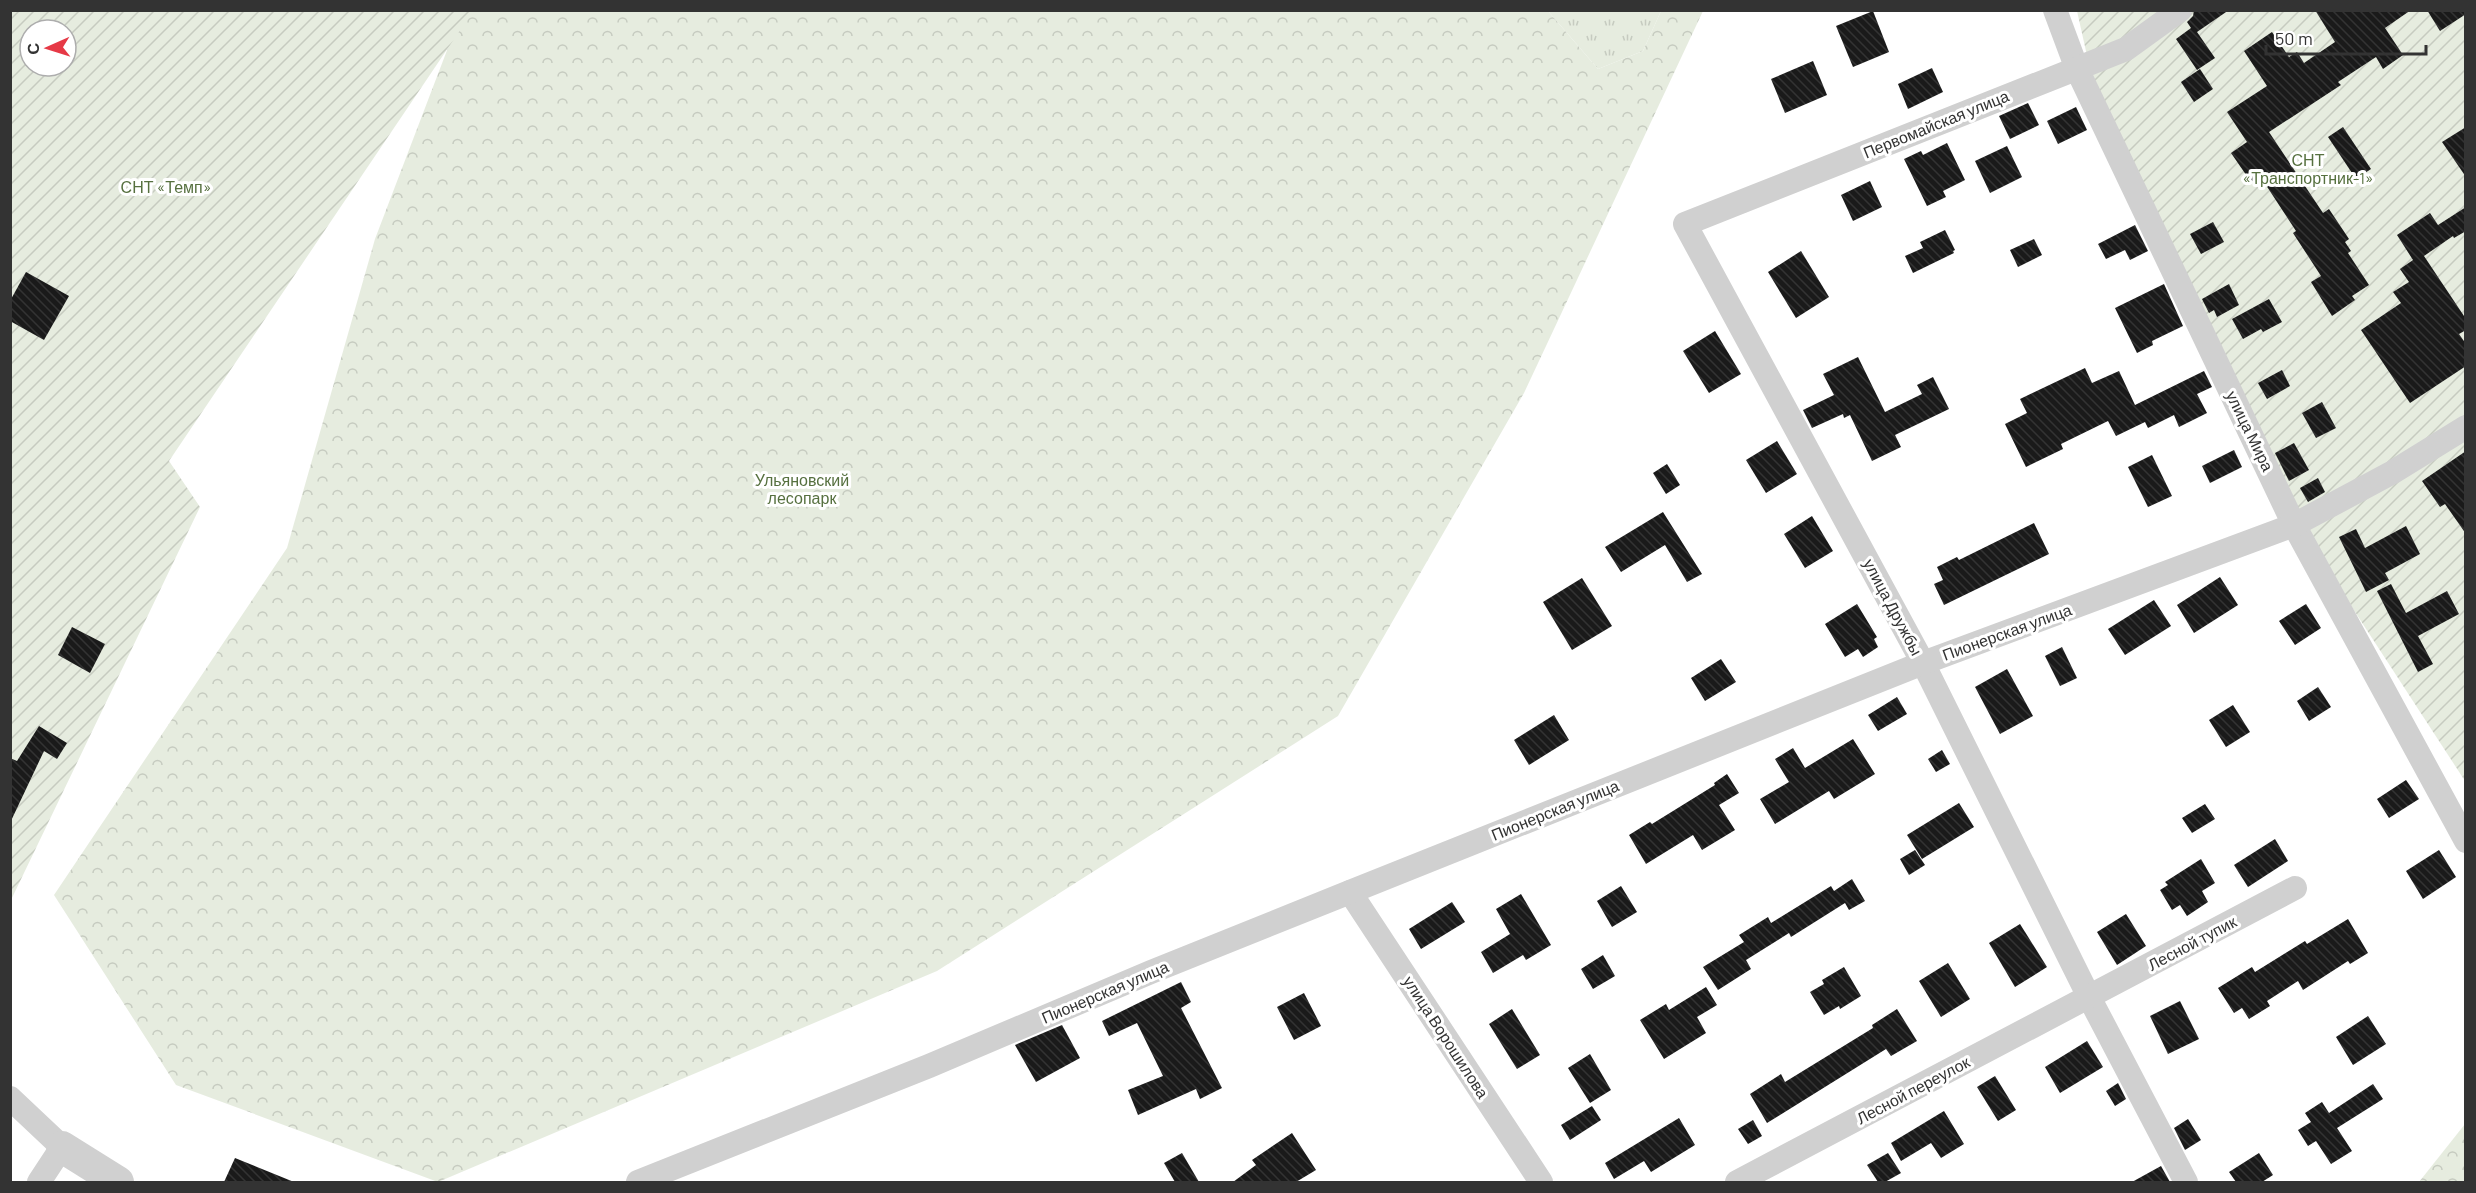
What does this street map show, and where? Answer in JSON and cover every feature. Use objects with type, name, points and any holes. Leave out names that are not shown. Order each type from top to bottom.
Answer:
[{"type":"street","name":"улица Мира","points":[[2055,10],[2077,69],[2294,525],[2466,841]]},
{"type":"street","name":"Первомайская улица","points":[[1685,224],[2126,49],[2180,10]]},
{"type":"street","name":"улица Дружбы","points":[[1685,224],[1923,663],[2089,997],[2186,1182]]},
{"type":"street","name":"Пионерская улица","points":[[638,1182],[929,1066],[1350,892],[1923,663],[2294,525],[2393,472],[2466,427]]},
{"type":"street","name":"Лесной тупик","points":[[2089,997],[2295,888]]},
{"type":"street","name":"улица Ворошилова","points":[[1350,892],[1541,1182]]},
{"type":"street","name":"Лесной переулок","points":[[1737,1182],[2089,997]]},
{"type":"street","points":[[10,1098],[62,1147],[118,1182]]},
{"type":"street","points":[[39,1182],[62,1147]]},
{"type":"green space","name":"СНТ «Темп»","points":[[11,11],[473,11],[169,461],[200,507],[11,900]]},
{"type":"green space","name":"Ульяновский лесопарк","points":[[462,11],[1548,11],[1598,69],[1643,51],[1661,11],[1703,11],[1524,393],[1338,716],[937,971],[438,1182],[176,1085],[54,895],[287,548],[375,239]]},
{"type":"green space","points":[[1548,11],[1661,11],[1643,51],[1598,69]]},
{"type":"green space","name":"СНТ «Транспортник-1»","points":[[2077,11],[2465,11],[2465,781],[2303,532],[2248,419],[2090,69]]},
{"type":"green space","points":[[2465,1124],[2465,1182],[2419,1182]]},
{"type":"building","points":[[2194,10],[2229,10],[2197,32],[2215,58],[2197,70],[2176,39],[2191,28],[2187,22],[2193,16]]},
{"type":"building","points":[[2315,10],[2411,10],[2385,28],[2403,55],[2383,69],[2376,57],[2338,82],[2341,85],[2269,132],[2323,213],[2329,209],[2349,239],[2345,242],[2351,251],[2348,253],[2369,285],[2352,296],[2355,300],[2332,316],[2311,282],[2321,276],[2293,233],[2296,231],[2260,176],[2251,182],[2231,153],[2247,142],[2227,112],[2267,86],[2244,51],[2272,32],[2289,57],[2297,52],[2304,63],[2335,42]]},
{"type":"building","points":[[2427,10],[2466,10],[2466,14],[2440,31]]},
{"type":"building","points":[[1873,11],[1889,52],[1853,67],[1836,26]]},
{"type":"building","points":[[1813,61],[1827,95],[1785,113],[1771,79]]},
{"type":"building","points":[[1932,68],[1943,92],[1908,109],[1898,84]]},
{"type":"building","points":[[2200,69],[2213,89],[2194,102],[2181,82]]},
{"type":"building","points":[[2028,103],[2039,125],[2010,139],[1999,116]]},
{"type":"building","points":[[2076,107],[2087,130],[2058,144],[2047,121]]},
{"type":"building","points":[[2343,127],[2371,169],[2356,179],[2328,137]]},
{"type":"building","points":[[2466,127],[2466,177],[2442,142]]},
{"type":"building","points":[[1947,143],[1965,180],[1943,191],[1946,197],[1927,206],[1904,159],[1921,151],[1923,155]]},
{"type":"building","points":[[2007,146],[2022,177],[1990,193],[1975,161]]},
{"type":"building","points":[[1870,181],[1882,207],[1853,221],[1841,195]]},
{"type":"building","points":[[2466,207],[2466,231],[2454,238],[2453,236],[2424,256],[2466,319],[2466,330],[2459,334],[2466,344],[2466,366],[2410,403],[2361,330],[2401,303],[2393,292],[2409,282],[2400,269],[2413,260],[2397,235],[2430,213],[2438,225]]},
{"type":"building","points":[[2213,222],[2224,242],[2201,254],[2190,234]]},
{"type":"building","points":[[2135,225],[2148,251],[2130,260],[2125,250],[2106,259],[2098,244]]},
{"type":"building","points":[[1945,230],[1955,250],[1954,253],[1913,273],[1905,256],[1923,248],[1920,242]]},
{"type":"building","points":[[2034,239],[2042,255],[2018,267],[2010,250]]},
{"type":"building","points":[[1801,251],[1829,297],[1796,318],[1768,272]]},
{"type":"building","points":[[26,272],[69,296],[44,340],[10,321],[10,301]]},
{"type":"building","points":[[2164,284],[2183,326],[2152,341],[2153,345],[2137,353],[2115,308]]},
{"type":"building","points":[[2229,284],[2239,305],[2217,317],[2214,310],[2209,313],[2202,299]]},
{"type":"building","points":[[2269,299],[2282,322],[2263,332],[2261,329],[2243,339],[2232,319]]},
{"type":"building","points":[[1715,331],[1741,374],[1709,393],[1683,351]]},
{"type":"building","points":[[1858,357],[1885,412],[1922,394],[1917,385],[1933,377],[1949,409],[1895,435],[1901,447],[1872,461],[1850,415],[1844,418],[1843,414],[1812,428],[1803,410],[1834,395],[1823,374]]},
{"type":"building","points":[[2085,368],[2092,383],[2119,371],[2135,405],[2204,371],[2212,387],[2197,394],[2207,413],[2179,427],[2174,415],[2148,428],[2145,422],[2116,436],[2108,421],[2061,444],[2063,449],[2026,467],[2005,424],[2027,413],[2020,399]]},
{"type":"building","points":[[2282,370],[2290,386],[2267,399],[2258,383]]},
{"type":"building","points":[[2322,402],[2336,428],[2316,438],[2302,413]]},
{"type":"building","points":[[1777,441],[1797,474],[1766,493],[1746,460]]},
{"type":"building","points":[[2294,443],[2309,470],[2289,481],[2275,453]]},
{"type":"building","points":[[2234,450],[2242,467],[2210,483],[2202,466]]},
{"type":"building","points":[[2466,451],[2466,534],[2445,504],[2440,507],[2422,481]]},
{"type":"building","points":[[2152,455],[2172,496],[2148,507],[2128,467]]},
{"type":"building","points":[[1667,464],[1680,485],[1666,494],[1653,473]]},
{"type":"building","points":[[2318,478],[2325,492],[2308,502],[2300,488]]},
{"type":"building","points":[[1663,512],[1702,574],[1687,582],[1665,545],[1621,572],[1605,547]]},
{"type":"building","points":[[1812,516],[1833,551],[1805,568],[1784,534]]},
{"type":"building","points":[[2034,523],[2049,554],[1944,605],[1934,584],[1943,580],[1937,567],[1957,557],[1959,560]]},
{"type":"building","points":[[2406,526],[2420,554],[2385,573],[2389,580],[2366,592],[2339,537],[2356,529],[2365,548]]},
{"type":"building","points":[[2220,577],[2238,605],[2194,633],[2177,605]]},
{"type":"building","points":[[1582,578],[1612,626],[1572,650],[1543,602]]},
{"type":"building","points":[[2391,584],[2406,613],[2447,591],[2459,614],[2418,636],[2433,664],[2418,672],[2377,591]]},
{"type":"building","points":[[2154,600],[2171,626],[2125,655],[2108,629]]},
{"type":"building","points":[[1857,604],[1877,637],[1874,639],[1878,647],[1863,657],[1858,649],[1845,657],[1825,624]]},
{"type":"building","points":[[2306,604],[2321,628],[2295,645],[2279,621]]},
{"type":"building","points":[[72,627],[105,644],[90,673],[58,655]]},
{"type":"building","points":[[2062,647],[2077,678],[2060,686],[2045,656]]},
{"type":"building","points":[[1721,659],[1736,682],[1705,701],[1691,678]]},
{"type":"building","points":[[2007,669],[2033,716],[2000,734],[1975,687]]},
{"type":"building","points":[[2318,687],[2331,707],[2309,721],[2297,701]]},
{"type":"building","points":[[1897,697],[1907,714],[1878,731],[1868,715]]},
{"type":"building","points":[[2233,705],[2250,732],[2226,747],[2209,720]]},
{"type":"building","points":[[1554,715],[1569,740],[1529,765],[1514,740]]},
{"type":"building","points":[[39,726],[67,743],[57,759],[44,751],[10,823],[10,758],[17,761]]},
{"type":"building","points":[[1853,739],[1875,774],[1834,799],[1829,791],[1775,824],[1760,799],[1789,782],[1775,759],[1793,748],[1805,768]]},
{"type":"building","points":[[1942,750],[1950,764],[1936,772],[1928,759]]},
{"type":"building","points":[[1727,774],[1739,793],[1719,805],[1735,830],[1702,850],[1693,835],[1646,864],[1629,835],[1650,822],[1652,824],[1715,785],[1714,783]]},
{"type":"building","points":[[2406,780],[2419,799],[2389,818],[2377,799]]},
{"type":"building","points":[[1959,803],[1974,827],[1922,859],[1907,835]]},
{"type":"building","points":[[2205,804],[2215,819],[2192,833],[2182,818]]},
{"type":"building","points":[[2275,839],[2288,861],[2248,887],[2234,865]]},
{"type":"building","points":[[1915,850],[1925,865],[1909,875],[1900,859]]},
{"type":"building","points":[[2439,850],[2456,877],[2423,899],[2406,871]]},
{"type":"building","points":[[2201,859],[2215,883],[2202,891],[2208,902],[2187,916],[2180,905],[2172,910],[2160,890],[2168,885],[2165,882]]},
{"type":"building","points":[[1852,879],[1865,901],[1849,910],[1845,903],[1791,937],[1789,933],[1746,960],[1751,969],[1718,990],[1703,967],[1744,942],[1739,935],[1768,917],[1771,923],[1831,886],[1834,891]]},
{"type":"building","points":[[1621,886],[1637,912],[1612,927],[1597,901]]},
{"type":"building","points":[[1521,894],[1551,945],[1526,960],[1523,955],[1493,973],[1481,952],[1510,934],[1496,909]]},
{"type":"building","points":[[1452,902],[1465,922],[1421,949],[1409,929]]},
{"type":"building","points":[[2126,914],[2146,946],[2117,965],[2097,932]]},
{"type":"building","points":[[2348,919],[2368,953],[2350,964],[2348,961],[2303,990],[2298,981],[2267,1001],[2270,1006],[2249,1019],[2242,1008],[2234,1013],[2218,988],[2252,967],[2255,972],[2305,941],[2307,944]]},
{"type":"building","points":[[2020,924],[2047,967],[2015,987],[1989,943]]},
{"type":"building","points":[[1603,955],[1615,976],[1593,989],[1581,969]]},
{"type":"building","points":[[1948,963],[1970,999],[1941,1017],[1919,981]]},
{"type":"building","points":[[1844,967],[1861,996],[1840,1009],[1839,1006],[1824,1015],[1810,992],[1824,984],[1822,980]]},
{"type":"building","points":[[1181,982],[1191,1002],[1181,1008],[1222,1088],[1200,1099],[1196,1089],[1138,1115],[1128,1090],[1163,1076],[1137,1023],[1109,1036],[1102,1021]]},
{"type":"building","points":[[1706,987],[1717,1005],[1697,1017],[1706,1033],[1664,1059],[1640,1020],[1666,1004],[1669,1010]]},
{"type":"building","points":[[1304,993],[1321,1026],[1294,1040],[1277,1007]]},
{"type":"building","points":[[2180,1001],[2199,1039],[2168,1054],[2150,1016]]},
{"type":"building","points":[[1512,1009],[1540,1055],[1517,1069],[1489,1024]]},
{"type":"building","points":[[1897,1009],[1917,1041],[1891,1056],[1886,1049],[1767,1123],[1750,1094],[1781,1074],[1785,1082],[1873,1028],[1872,1025]]},
{"type":"building","points":[[2368,1016],[2386,1044],[2353,1065],[2336,1037]]},
{"type":"building","points":[[1062,1025],[1080,1058],[1036,1082],[1015,1045]]},
{"type":"building","points":[[2087,1041],[2103,1067],[2060,1093],[2045,1067]]},
{"type":"building","points":[[1590,1054],[1611,1090],[1590,1103],[1568,1068]]},
{"type":"building","points":[[1995,1076],[2016,1110],[1998,1121],[1977,1087]]},
{"type":"building","points":[[2118,1083],[2126,1099],[2115,1106],[2106,1091]]},
{"type":"building","points":[[2373,1084],[2383,1099],[2337,1128],[2352,1151],[2331,1164],[2316,1141],[2308,1146],[2298,1130],[2311,1122],[2305,1113],[2322,1102],[2329,1113]]},
{"type":"building","points":[[1592,1106],[1601,1120],[1570,1140],[1561,1125]]},
{"type":"building","points":[[1944,1111],[1964,1144],[1941,1158],[1931,1143],[1901,1161],[1891,1143]]},
{"type":"building","points":[[1679,1118],[1695,1145],[1651,1172],[1644,1161],[1614,1179],[1605,1163]]},
{"type":"building","points":[[2188,1119],[2201,1140],[2185,1150],[2174,1128]]},
{"type":"building","points":[[1753,1120],[1762,1136],[1748,1144],[1738,1129]]},
{"type":"building","points":[[1292,1133],[1316,1170],[1296,1182],[1233,1182],[1256,1165],[1252,1160]]},
{"type":"building","points":[[1182,1153],[1199,1182],[1175,1182],[1164,1163]]},
{"type":"building","points":[[1888,1153],[1901,1173],[1885,1182],[1878,1182],[1867,1165]]},
{"type":"building","points":[[2259,1153],[2273,1175],[2262,1182],[2236,1182],[2229,1172]]},
{"type":"building","points":[[235,1158],[294,1182],[224,1182]]},
{"type":"building","points":[[2161,1166],[2170,1182],[2132,1182]]}]
